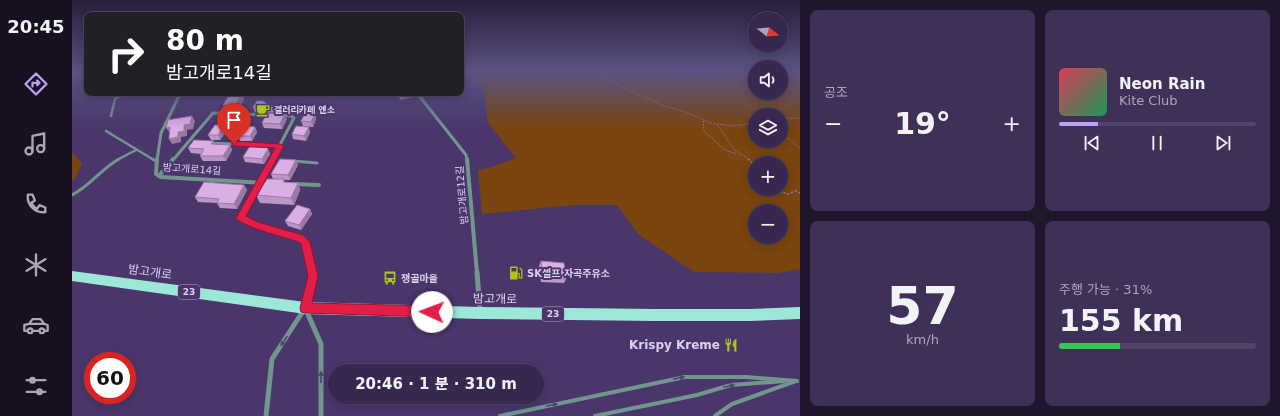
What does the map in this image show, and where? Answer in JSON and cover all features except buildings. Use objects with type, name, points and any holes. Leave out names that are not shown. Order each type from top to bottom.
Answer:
[{"type":"main road","name":"밤고개로","points":[[72,276],[305,308],[480,313],[750,315],[800,312]]},
{"type":"street","name":"밤고개로14길","points":[[179,96],[161,133],[156,161],[156,174],[159,176],[268,183]]},
{"type":"street","name":"밤고개로12길","points":[[419,96],[466,155],[480,313]]},
{"type":"street","points":[[159,176],[213,113],[290,116],[294,118],[241,218],[256,225],[300,238],[305,242],[313,276],[305,308],[272,360],[266,416]]},
{"type":"street","points":[[189,142],[196,142]]},
{"type":"street","points":[[204,142],[280,146]]},
{"type":"street","points":[[290,184],[319,185]]},
{"type":"street","points":[[305,308],[321,344],[321,416]]},
{"type":"lane","points":[[111,116],[115,100],[121,96]]},
{"type":"lane","points":[[289,128],[296,128]]},
{"type":"lane","points":[[106,131],[156,161]]},
{"type":"lane","points":[[72,195],[80,191],[108,165],[136,150]]},
{"type":"lane","points":[[273,160],[280,161]]},
{"type":"lane","points":[[288,161],[317,163]]},
{"type":"lane","points":[[500,416],[685,376],[746,377],[799,381]]},
{"type":"lane","points":[[595,416],[697,395],[731,385],[799,381]]},
{"type":"lane","points":[[715,416],[732,404],[799,381]]},
{"type":"path","points":[[629,90],[667,108],[686,112],[702,121],[717,125],[733,126],[748,124]]},
{"type":"path","points":[[788,118],[800,118]]},
{"type":"path","points":[[702,121],[704,131],[725,150],[748,159]]},
{"type":"path","points":[[717,125],[722,130],[723,134],[737,154]]},
{"type":"path","points":[[788,137],[794,145],[800,148]]},
{"type":"path","points":[[788,194],[795,191],[800,193]]},
{"type":"shaded area","points":[[484,90],[748,90],[748,100],[788,100],[788,90],[800,90],[800,269],[778,273],[694,272],[638,234],[617,205],[574,205],[482,214],[478,170],[489,168],[516,158],[488,123]]},
{"type":"shaded area","points":[[72,152],[82,164],[75,179],[72,181]]},
{"type":"place","name":"갤러리카페 엔소","points":[[263,110]]},
{"type":"place","name":"SK셀프 자곡주유소","points":[[516,273]]},
{"type":"place","name":"쟁골마을","points":[[390,278]]},
{"type":"place","name":"Krispy Kreme","points":[[731,345]]},
{"type":"route","points":[[234,144],[280,146],[241,218],[250,223],[300,238],[305,242],[312,265],[313,276],[305,308],[432,312]]}]
